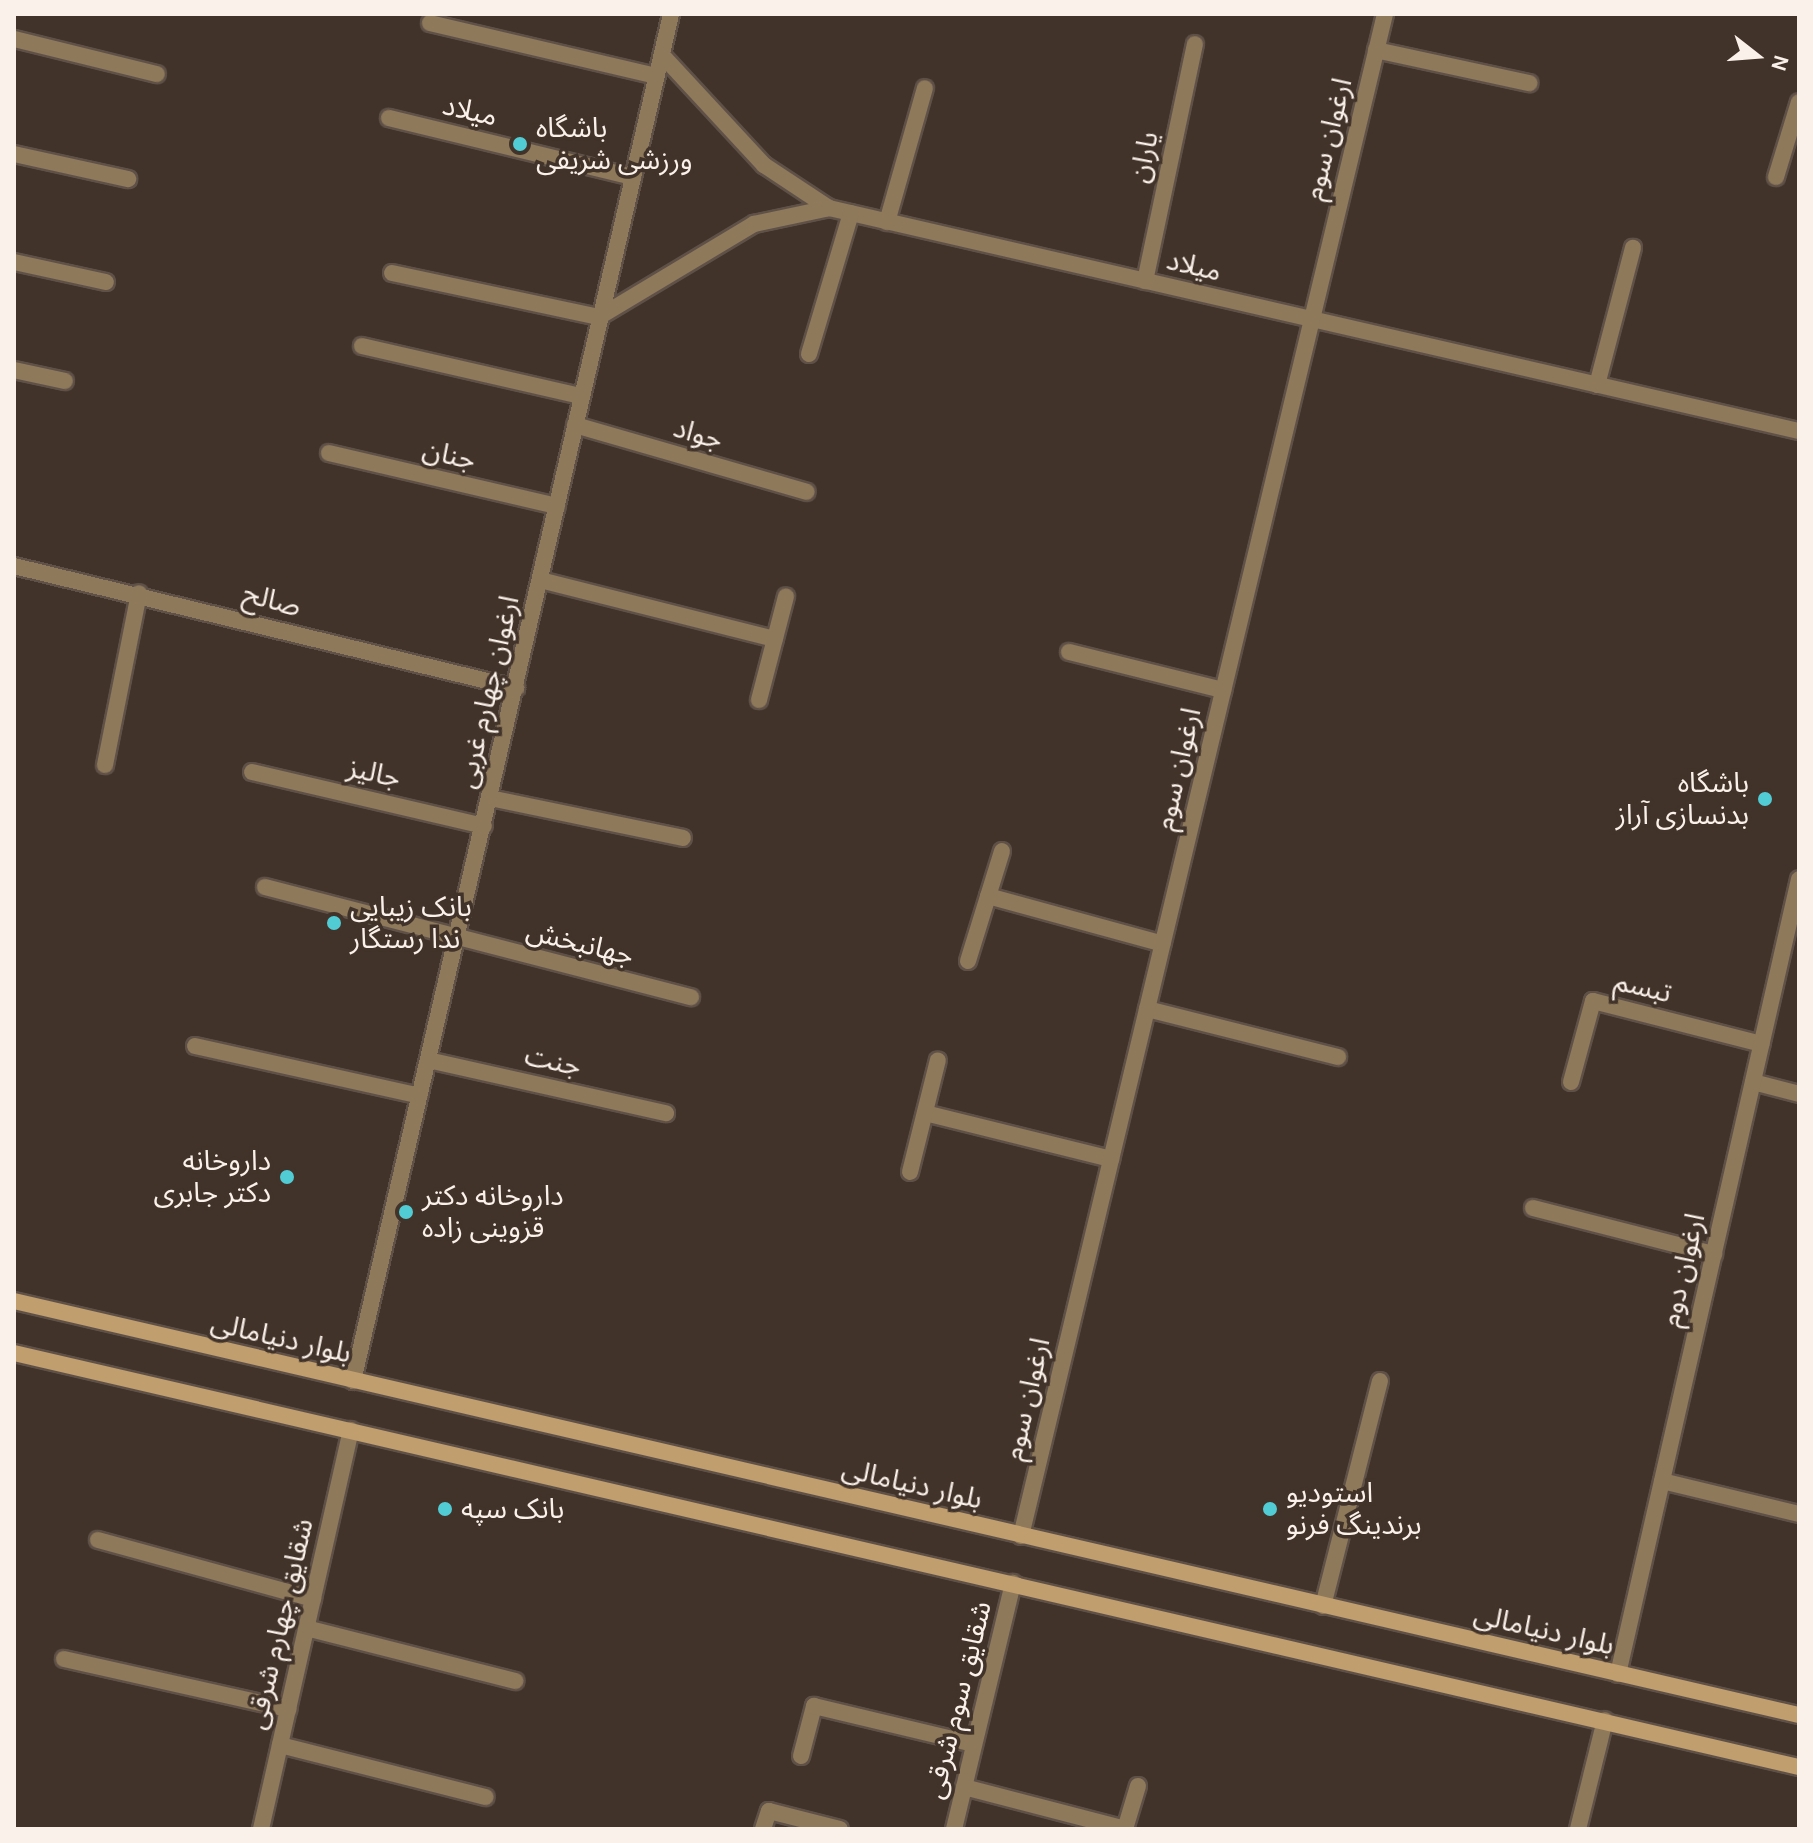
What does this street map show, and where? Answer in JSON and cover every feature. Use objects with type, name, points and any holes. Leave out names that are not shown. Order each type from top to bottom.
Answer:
[{"type":"main road","name":"بلوار دنیامالی","points":[[14,1301],[1799,1715]]},
{"type":"main road","points":[[14,1353],[1799,1767]]},
{"type":"street","name":"ارغوان چهارم غربی","points":[[353,1381],[671,14]]},
{"type":"street","name":"ارغوان سوم","points":[[1021,1536],[1385,14]]},
{"type":"street","points":[[430,23],[656,76]]},
{"type":"street","points":[[14,39],[157,74]]},
{"type":"street","name":"یاران","points":[[1145,281],[1195,44]]},
{"type":"street","points":[[1376,50],[1529,83]]},
{"type":"street","points":[[662,55],[764,165],[829,208]]},
{"type":"street","points":[[887,222],[925,88]]},
{"type":"street","points":[[1776,177],[1796,120],[1799,102]]},
{"type":"street","name":"میلاد","points":[[389,118],[633,177]]},
{"type":"street","points":[[14,154],[128,179]]},
{"type":"street","name":"میلاد","points":[[599,317],[754,224],[829,208],[1799,431]]},
{"type":"street","points":[[809,354],[851,213]]},
{"type":"street","points":[[1597,385],[1633,248]]},
{"type":"street","points":[[14,262],[106,282]]},
{"type":"street","points":[[392,273],[599,317]]},
{"type":"street","points":[[362,346],[581,396]]},
{"type":"street","points":[[14,370],[65,381]]},
{"type":"street","name":"جواد","points":[[575,425],[807,492]]},
{"type":"street","name":"جنان","points":[[329,453],[557,506]]},
{"type":"street","name":"صالح","points":[[14,566],[139,593],[516,688]]},
{"type":"street","points":[[540,580],[775,639]]},
{"type":"street","points":[[105,765],[139,593]]},
{"type":"street","points":[[759,700],[786,596]]},
{"type":"street","points":[[1069,652],[1223,690]]},
{"type":"street","name":"جالیز","points":[[252,772],[484,826]]},
{"type":"street","points":[[490,798],[683,838]]},
{"type":"street","points":[[968,961],[1002,851]]},
{"type":"street","name":"ارغوان دوم","points":[[1618,1674],[1799,879]]},
{"type":"street","name":"جهانبخش","points":[[265,887],[456,940],[691,997]]},
{"type":"street","points":[[988,896],[1163,944]]},
{"type":"street","name":"تبسم","points":[[1571,1082],[1593,1001],[1762,1044]]},
{"type":"street","points":[[1147,1009],[1338,1057]]},
{"type":"street","points":[[195,1046],[420,1096]]},
{"type":"street","name":"جنت","points":[[428,1060],[666,1113]]},
{"type":"street","points":[[910,1172],[938,1060]]},
{"type":"street","points":[[1753,1082],[1799,1094]]},
{"type":"street","points":[[925,1113],[1111,1159]]},
{"type":"street","points":[[1533,1208],[1714,1254]]},
{"type":"street","points":[[1323,1606],[1380,1381]]},
{"type":"street","name":"شقایق چهارم شرقی","points":[[261,1829],[351,1430]]},
{"type":"street","points":[[1662,1481],[1799,1514]]},
{"type":"street","points":[[98,1540],[313,1599]]},
{"type":"street","name":"شقایق سوم شرقی","points":[[954,1829],[1013,1583]]},
{"type":"street","points":[[306,1628],[515,1681]]},
{"type":"street","points":[[64,1659],[288,1709]]},
{"type":"street","points":[[801,1756],[814,1706],[974,1744]]},
{"type":"street","points":[[1578,1829],[1605,1720]]},
{"type":"street","points":[[280,1745],[486,1797]]},
{"type":"street","points":[[964,1787],[1125,1829],[1138,1786]]},
{"type":"street","points":[[763,1829],[769,1811],[840,1829]]},
{"type":"place","name":"باشگاه ورزشی شریفی","points":[[520,144]]},
{"type":"place","name":"باشگاه بدنسازی آراز","points":[[1765,799]]},
{"type":"place","name":"بانک زیبایی ندا رستگار","points":[[334,923]]},
{"type":"place","name":"داروخانه دکتر جابری","points":[[287,1177]]},
{"type":"place","name":"داروخانه دکتر قزوینی زاده","points":[[406,1212]]},
{"type":"place","name":"بانک سپه","points":[[445,1509]]},
{"type":"place","name":"استودیو برندینگ فرنو","points":[[1270,1509]]}]
